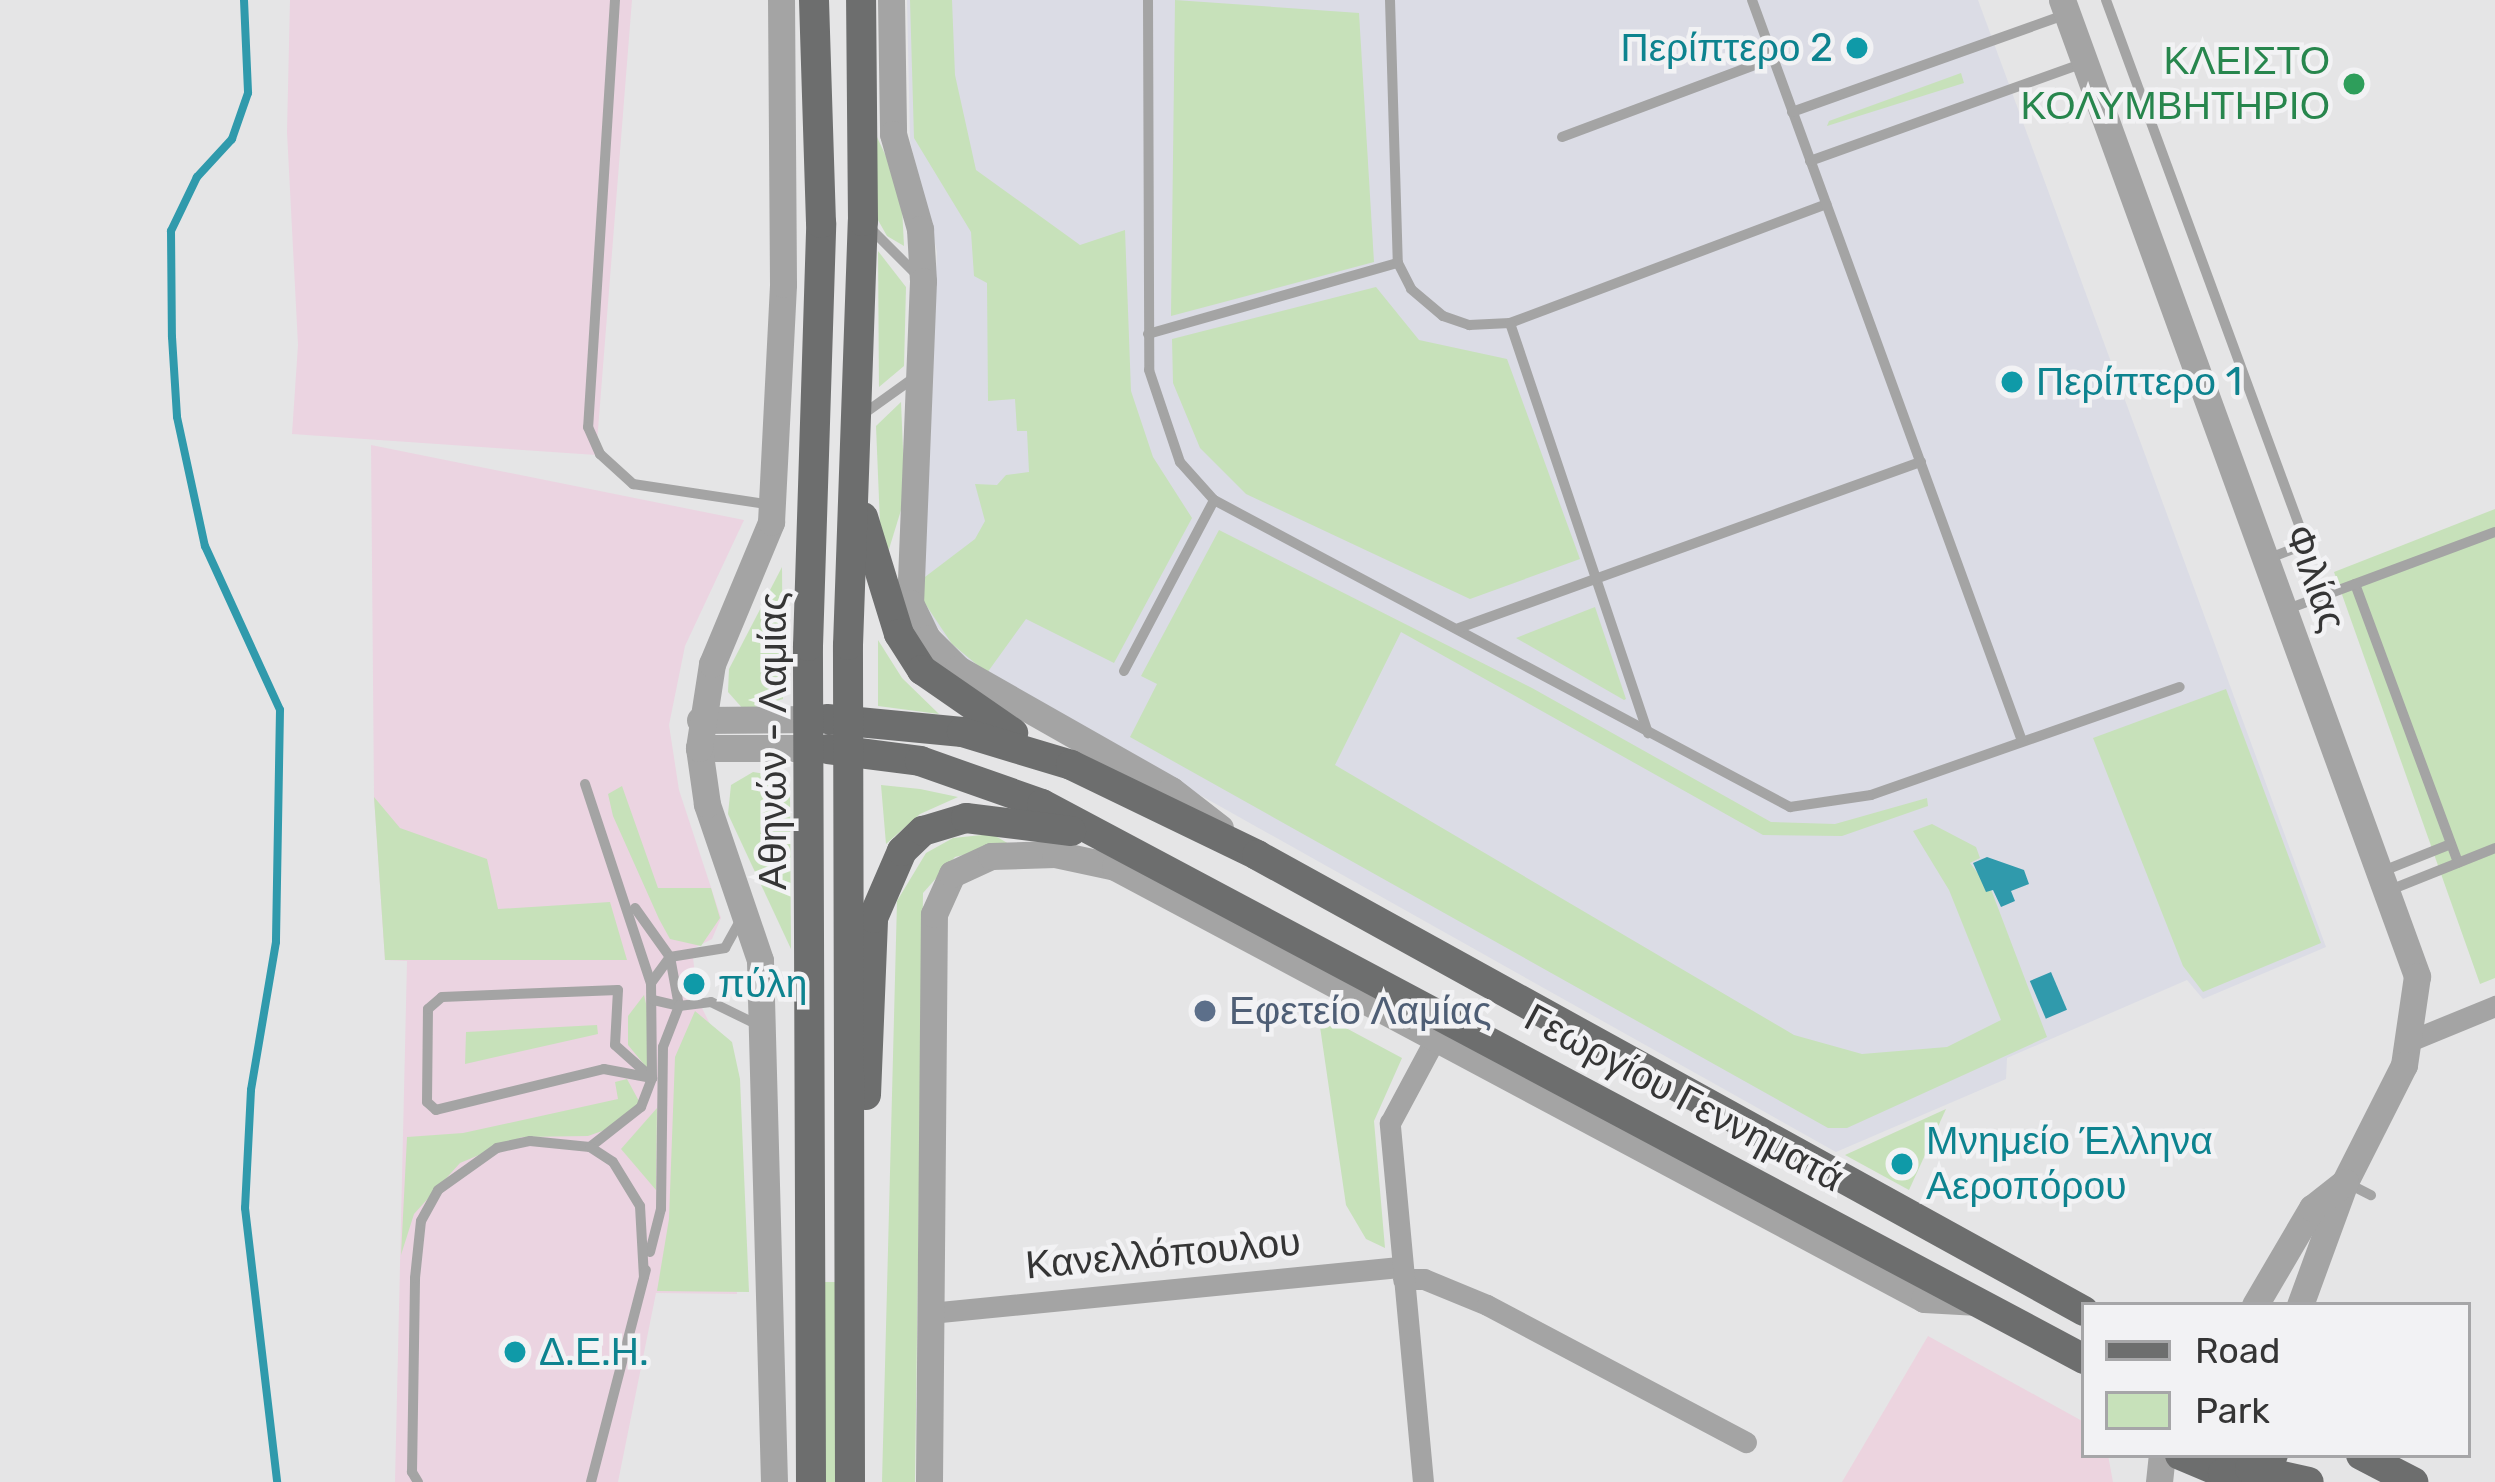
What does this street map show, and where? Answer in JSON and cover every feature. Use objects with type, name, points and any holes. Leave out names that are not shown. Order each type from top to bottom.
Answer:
[{"type":"main road","name":"Αθηνών - Λαμίας","points":[[811,1482],[809,734],[821,236],[814,0]]},
{"type":"main road","name":"Αθηνών - Λαμίας","points":[[850,1482],[845,1232],[848,735],[863,221],[861,0]]},
{"type":"main road","points":[[853,473],[884,596],[922,670],[950,696],[1071,765]]},
{"type":"main road","name":"Γεωργίου Γεννηματά","points":[[848,735],[962,732],[1071,765],[1257,856],[2081,1309]]},
{"type":"main road","points":[[809,734],[848,735]]},
{"type":"main road","name":"Γεωργίου Γεννηματά","points":[[848,735],[988,779],[1129,848],[1988,1303],[2081,1357]]},
{"type":"main road","points":[[845,1232],[863,1168],[873,918],[893,863],[923,831],[966,818],[1032,823],[1129,848]]},
{"type":"main road","points":[[847,1309],[872,1482]]},
{"type":"main road","points":[[2193,1458],[2309,1482]]},
{"type":"main road","points":[[2367,1458],[2413,1482]]},
{"type":"street","points":[[774,1482],[760,960],[743,898],[707,804],[700,734],[712,664],[760,562],[772,505],[783,284],[781,0]]},
{"type":"street","points":[[891,0],[893,134],[920,229],[922,281],[921,372],[906,576],[927,638],[991,692],[1171,790],[1257,856]]},
{"type":"street","name":"Φιλίας","points":[[2065,7],[2386,880],[2417,976],[2412,1040],[2345,1182],[2301,1302]]},
{"type":"street","points":[[700,734],[809,734]]},
{"type":"street","points":[[929,1482],[934,914],[942,888],[966,864],[1031,852],[1115,867],[1924,1299],[1988,1303]]},
{"type":"street","points":[[2412,1040],[2495,1006]]},
{"type":"street","points":[[1423,1482],[1391,1118],[1435,1039]]},
{"type":"street","name":"Φιλίας","points":[[2257,1302],[2312,1208],[2345,1182]]},
{"type":"street","name":"Κανελλόπουλου","points":[[930,1312],[1402,1273],[1487,1304],[1746,1442]]},
{"type":"lane","points":[[615,0],[588,427],[600,454],[633,484],[772,505]]},
{"type":"lane","points":[[1148,0],[1148,334],[1162,426],[1180,463],[1214,500],[1790,807],[1871,795],[2180,687]]},
{"type":"lane","points":[[1387,0],[1398,263],[1411,289],[1443,316],[1510,323],[1826,205]]},
{"type":"lane","points":[[1751,0],[2022,741]]},
{"type":"lane","points":[[2106,0],[2306,544],[2266,559]]},
{"type":"lane","points":[[1792,112],[2065,7]]},
{"type":"lane","points":[[1562,137],[1773,58]]},
{"type":"lane","points":[[1810,161],[2085,63]]},
{"type":"lane","points":[[863,221],[922,281]]},
{"type":"lane","points":[[1148,334],[1398,263]]},
{"type":"lane","points":[[1510,323],[1648,733]]},
{"type":"lane","points":[[854,421],[921,372]]},
{"type":"lane","points":[[1459,628],[1922,462]]},
{"type":"lane","points":[[1124,671],[1214,500]]},
{"type":"lane","points":[[2285,610],[2495,532]]},
{"type":"lane","points":[[2355,584],[2458,863]]},
{"type":"lane","points":[[585,784],[626,896],[654,1000],[652,1078],[641,1107],[590,1147]]},
{"type":"lane","points":[[2386,880],[2451,844]]},
{"type":"lane","points":[[2386,880],[2458,863],[2495,848]]},
{"type":"lane","points":[[591,1482],[661,1209],[663,1047],[679,1006],[670,958],[626,896]]},
{"type":"lane","points":[[651,983],[670,958],[725,948],[743,898]]},
{"type":"lane","points":[[618,990],[615,1045],[652,1078],[604,1069],[436,1110],[428,1102],[428,1009],[442,998],[618,990]]},
{"type":"lane","points":[[654,1000],[679,1006],[712,1002],[761,1027]]},
{"type":"lane","points":[[418,1482],[412,1472],[421,1221],[438,1190],[497,1148],[530,1141],[590,1147],[613,1162],[640,1206],[644,1277]]},
{"type":"lane","points":[[2345,1182],[2371,1195]]},
{"type":"shaded area","points":[[290,0],[632,0],[596,455],[292,434],[298,345],[287,132]]},
{"type":"shaded area","points":[[907,0],[1978,0],[2326,947],[2203,999],[2187,980],[2007,1058],[2006,1079],[1836,1152],[970,666],[919,605],[937,252],[910,141]]},
{"type":"shaded area","name":"Δ.Ε.Η.","points":[[371,445],[744,520],[685,646],[669,725],[679,790],[721,918],[712,939],[692,949],[698,1000],[717,1038],[737,1294],[656,1293],[618,1482],[395,1482],[407,961],[385,960],[374,797]]},
{"type":"shaded area","points":[[1928,1336],[2081,1420],[2081,1458],[2109,1458],[2113,1482],[1842,1482]]},
{"type":"green space","points":[[910,0],[952,0],[955,75],[976,170],[1080,245],[1125,230],[1131,391],[1153,457],[1192,518],[1114,663],[1026,619],[987,673],[952,644],[920,596],[921,580],[975,539],[985,521],[975,484],[997,485],[1006,475],[1029,472],[1027,431],[1017,431],[1015,399],[988,401],[987,283],[974,276],[971,232],[914,138]]},
{"type":"green space","points":[[1175,0],[1359,13],[1374,262],[1171,316]]},
{"type":"green space","points":[[1961,73],[1964,83],[1827,126],[1829,121]]},
{"type":"green space","points":[[876,135],[901,188],[904,246],[887,236],[874,213]]},
{"type":"green space","points":[[878,251],[906,287],[904,366],[879,387]]},
{"type":"green space","points":[[1376,287],[1419,340],[1507,359],[1580,559],[1470,599],[1246,494],[1200,448],[1173,383],[1172,339]]},
{"type":"green space","points":[[901,402],[905,497],[882,572],[876,426]]},
{"type":"green space","points":[[2495,509],[2495,978],[2480,984],[2334,572]]},
{"type":"green space","points":[[1219,530],[1532,688],[1771,822],[1835,824],[1927,798],[1928,806],[1842,836],[1763,835],[1401,632],[1335,765],[1794,1035],[1862,1054],[1947,1047],[2001,1020],[1949,890],[1913,831],[1932,824],[1976,847],[1980,858],[1970,863],[1992,892],[2047,1037],[1847,1128],[1828,1128],[1130,737],[1157,684],[1141,676]]},
{"type":"green space","points":[[782,567],[783,699],[744,710],[728,692],[729,669]]},
{"type":"green space","points":[[1595,607],[1626,699],[1624,700],[1516,638]]},
{"type":"green space","points":[[878,640],[902,678],[939,714],[878,706]]},
{"type":"green space","points":[[2226,689],[2321,943],[2203,992],[2183,966],[2093,738]]},
{"type":"green space","points":[[753,772],[778,776],[790,798],[791,949],[728,814],[731,785]]},
{"type":"green space","points":[[881,785],[958,797],[920,814],[886,844]]},
{"type":"green space","points":[[622,786],[658,888],[711,888],[720,918],[701,946],[670,939],[659,919],[613,816],[608,794]]},
{"type":"green space","points":[[374,797],[400,828],[487,859],[498,909],[610,902],[627,960],[385,960]]},
{"type":"green space","points":[[992,834],[1009,844],[955,857],[923,893],[915,1482],[882,1482],[897,901],[926,853],[953,838]]},
{"type":"green space","points":[[644,995],[651,1025],[647,1068],[628,1045],[628,1016]]},
{"type":"green space","points":[[695,1011],[732,1042],[740,1079],[749,1292],[657,1291],[669,1219],[675,1057]]},
{"type":"green space","points":[[1318,1013],[1402,1058],[1374,1121],[1385,1248],[1366,1239],[1346,1205]]},
{"type":"green space","points":[[597,1025],[598,1034],[465,1064],[466,1032]]},
{"type":"green space","points":[[627,1079],[640,1103],[619,1125],[588,1136],[522,1137],[460,1163],[414,1214],[401,1255],[407,1137],[463,1133],[618,1099],[615,1082]]},
{"type":"green space","points":[[657,1108],[656,1190],[621,1149]]},
{"type":"green space","points":[[1946,1109],[1909,1190],[1845,1155]]},
{"type":"green space","points":[[820,1282],[835,1282],[835,1482],[820,1482]]},
{"type":"water","points":[[1987,857],[2024,870],[2029,884],[2011,891],[2015,901],[2001,907],[1993,890],[1986,892],[1973,863]]},
{"type":"water","points":[[2051,972],[2067,1010],[2046,1019],[2030,981]]},
{"type":"waterway","points":[[244,0],[248,93],[232,139],[197,177],[171,231],[172,337],[177,417],[205,546],[280,710],[276,942],[251,1090],[245,1208],[277,1482]]},
{"type":"place","name":"Περίπτερο 2","points":[[1857,48]]},
{"type":"place","name":"ΚΛΕΙΣΤΟ ΚΟΛΥΜΒΗΤΗΡΙΟ","points":[[2354,84]]},
{"type":"place","name":"Περίπτερο 1","points":[[2012,382]]},
{"type":"place","name":"πύλη","points":[[694,984]]},
{"type":"place","name":"Εφετείο Λαμίας","points":[[1205,1011]]},
{"type":"place","name":"Μνημείο Έλληνα Αεροπόρου","points":[[1902,1164]]},
{"type":"place","name":"Δ.Ε.Η.","points":[[515,1352]]}]
